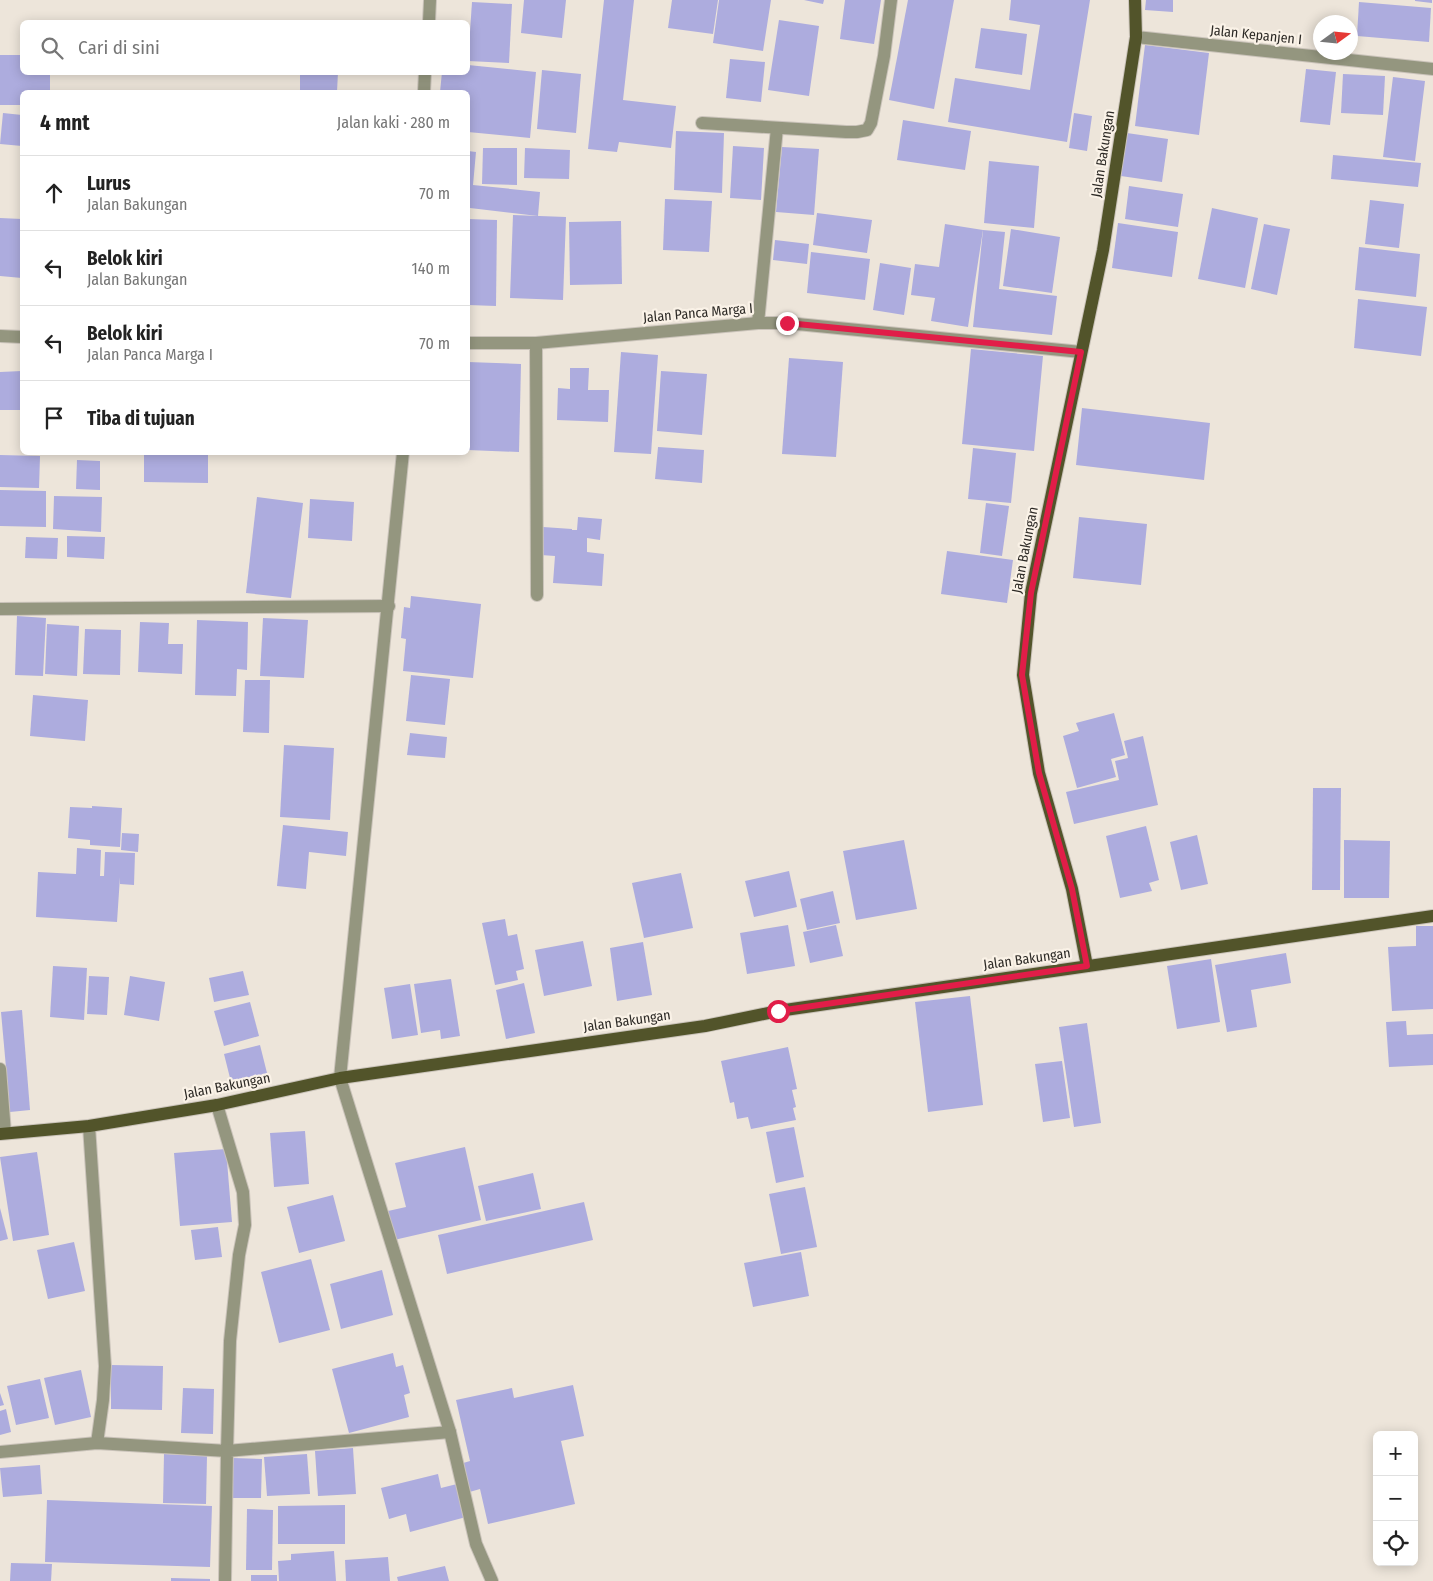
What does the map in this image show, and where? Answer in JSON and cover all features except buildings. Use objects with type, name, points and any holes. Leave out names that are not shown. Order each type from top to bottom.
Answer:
[{"type":"main road","name":"Jalan Bakungan","points":[[2,1134],[89,1126],[217,1105],[340,1078],[705,1026],[778,1011],[1087,966],[1072,889],[1039,773],[1022,675],[1031,593],[1103,250],[1136,38],[1135,0]]},
{"type":"main road","points":[[1087,966],[1433,916]]},
{"type":"street","points":[[429,20],[430,0]]},
{"type":"street","points":[[702,123],[846,132],[867,130],[871,123],[884,56],[891,0]]},
{"type":"street","name":"Jalan Kepanjen I","points":[[1136,38],[1433,69]]},
{"type":"street","points":[[424,90],[425,75]]},
{"type":"street","points":[[758,323],[776,128]]},
{"type":"street","name":"Jalan Panca Marga I","points":[[470,343],[536,342],[758,323],[787,323],[1081,352]]},
{"type":"street","points":[[0,336],[20,337]]},
{"type":"street","points":[[536,342],[537,596]]},
{"type":"street","points":[[403,455],[340,1078],[450,1432],[476,1544],[492,1581]]},
{"type":"street","points":[[0,609],[389,606]]},
{"type":"street","points":[[0,1069],[2,1134]]},
{"type":"street","points":[[217,1105],[243,1192],[245,1225],[239,1255],[230,1341],[225,1581]]},
{"type":"street","points":[[89,1126],[105,1366],[97,1444]]},
{"type":"street","points":[[0,1452],[97,1444],[227,1450],[450,1432]]},
{"type":"route","points":[[778,1011],[1087,966],[1072,889],[1039,773],[1022,675],[1031,593],[1081,352],[787,323]]}]
